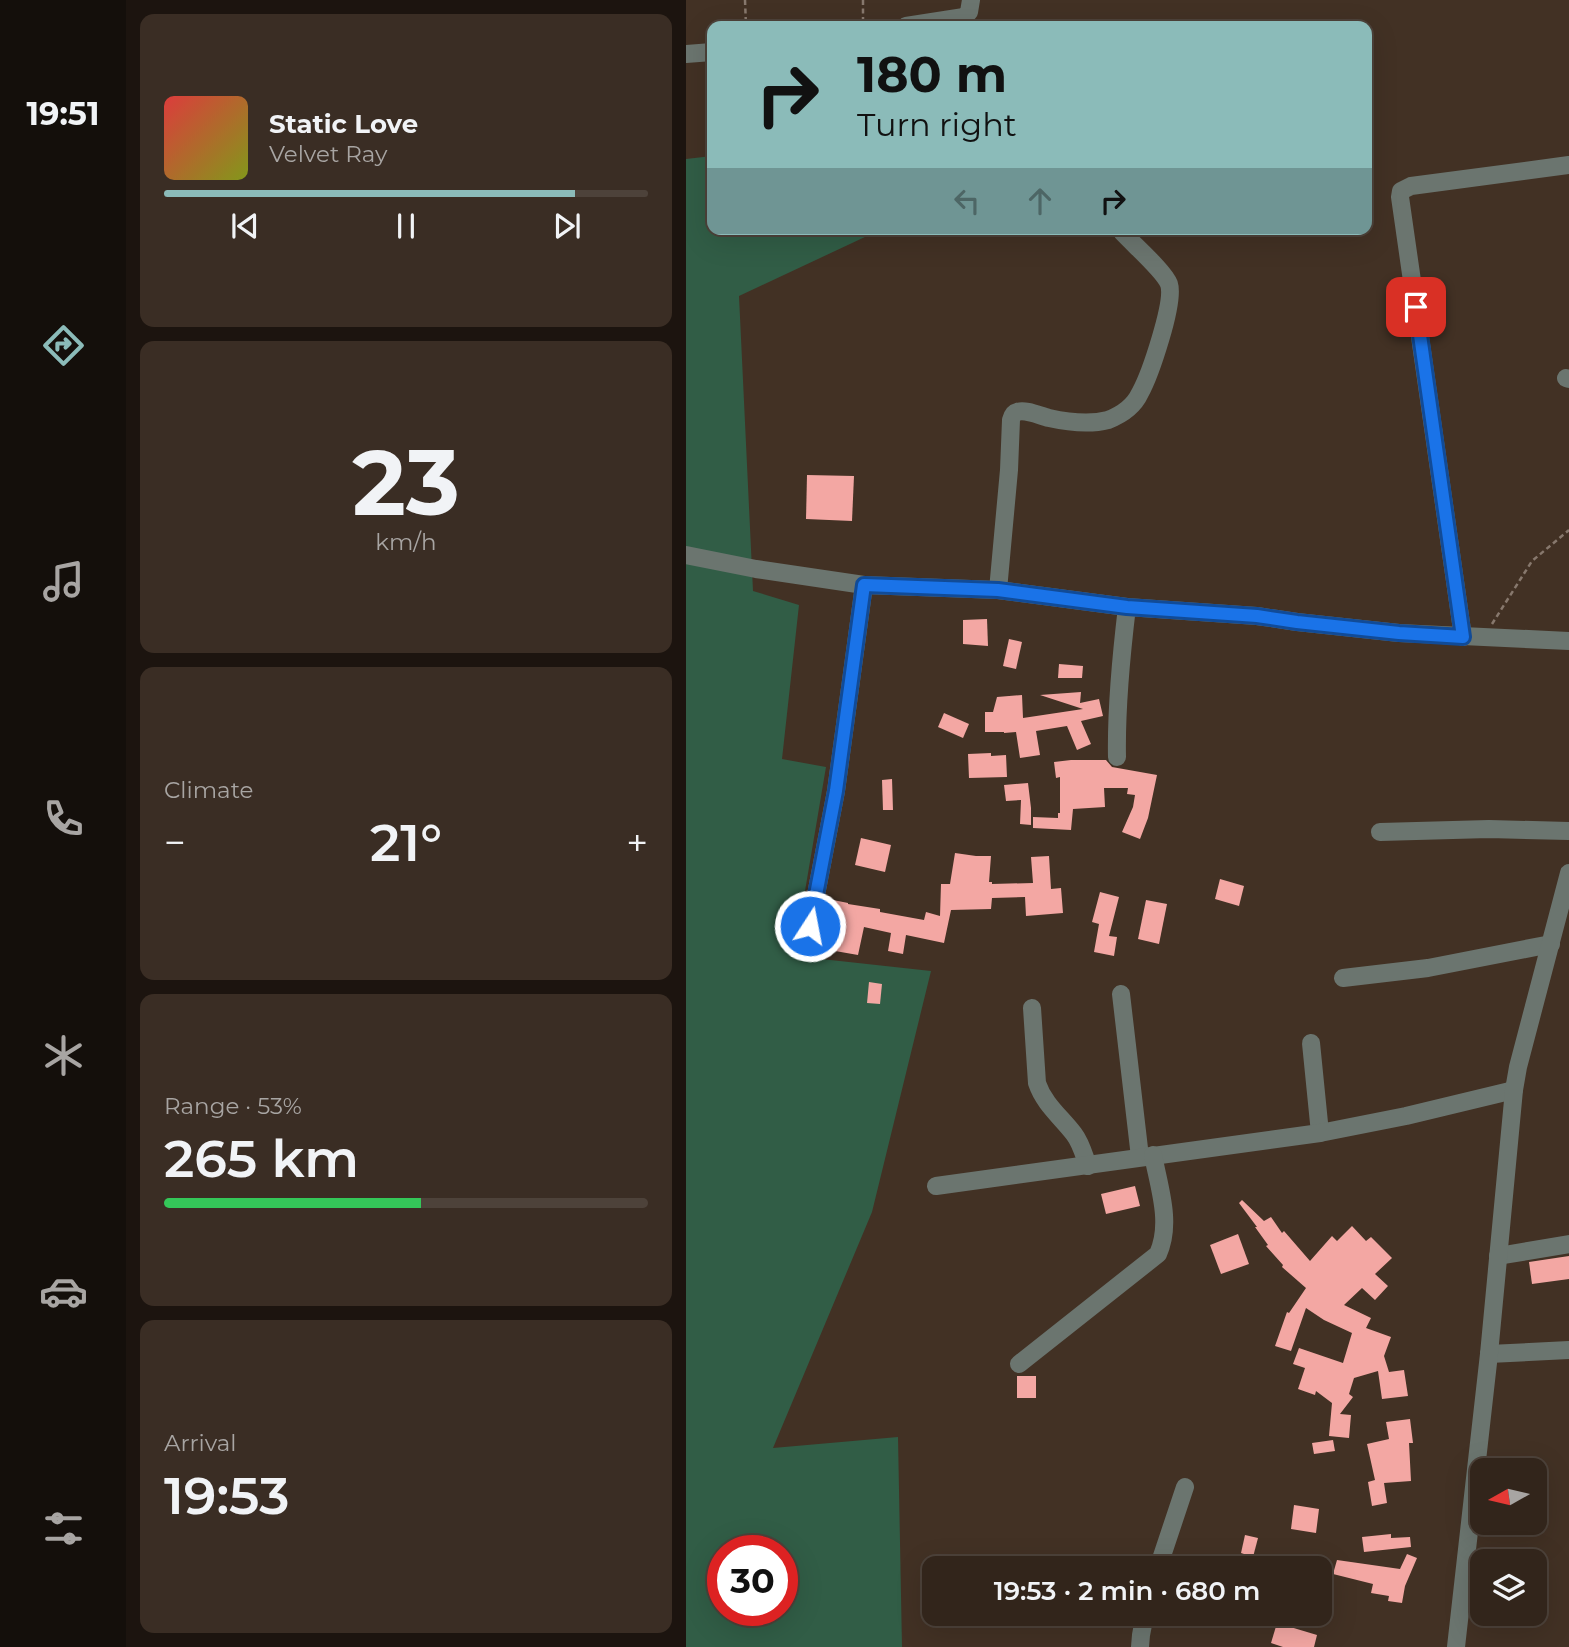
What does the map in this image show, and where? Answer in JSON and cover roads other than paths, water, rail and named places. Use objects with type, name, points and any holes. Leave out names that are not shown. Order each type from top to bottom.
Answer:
[{"type":"street","points":[[935,21],[964,16],[969,12],[971,0]]},
{"type":"street","points":[[686,54],[707,52]]},
{"type":"street","points":[[1463,637],[1401,191],[1411,186],[1569,165]]},
{"type":"street","points":[[998,590],[1009,470],[1010,420],[1013,414],[1026,412],[1052,419],[1090,423],[1117,416],[1130,407],[1140,394],[1154,355],[1167,318],[1171,288],[1161,272],[1125,235]]},
{"type":"street","points":[[686,555],[756,569],[864,585],[998,590],[1127,607],[1257,616],[1399,633],[1569,641]]},
{"type":"street","points":[[810,926],[836,791],[864,585]]},
{"type":"street","points":[[1117,757],[1118,692],[1127,607]]},
{"type":"street","points":[[1380,832],[1489,829],[1569,831]]},
{"type":"street","points":[[1456,1647],[1489,1354],[1514,1090],[1566,896],[1569,873]]},
{"type":"street","points":[[1343,978],[1428,968],[1551,944]]},
{"type":"street","points":[[1019,1364],[1158,1254],[1164,1241],[1165,1220],[1146,1156],[1121,994]]},
{"type":"street","points":[[1032,1008],[1039,1091],[1076,1136],[1088,1166]]},
{"type":"street","points":[[1311,1043],[1320,1133]]},
{"type":"street","points":[[936,1186],[1320,1133],[1514,1090]]},
{"type":"street","points":[[1499,1256],[1569,1244]]},
{"type":"street","points":[[1489,1354],[1569,1350]]},
{"type":"street","points":[[1162,1556],[1185,1487]]},
{"type":"street","points":[[1140,1647],[1143,1626]]}]
